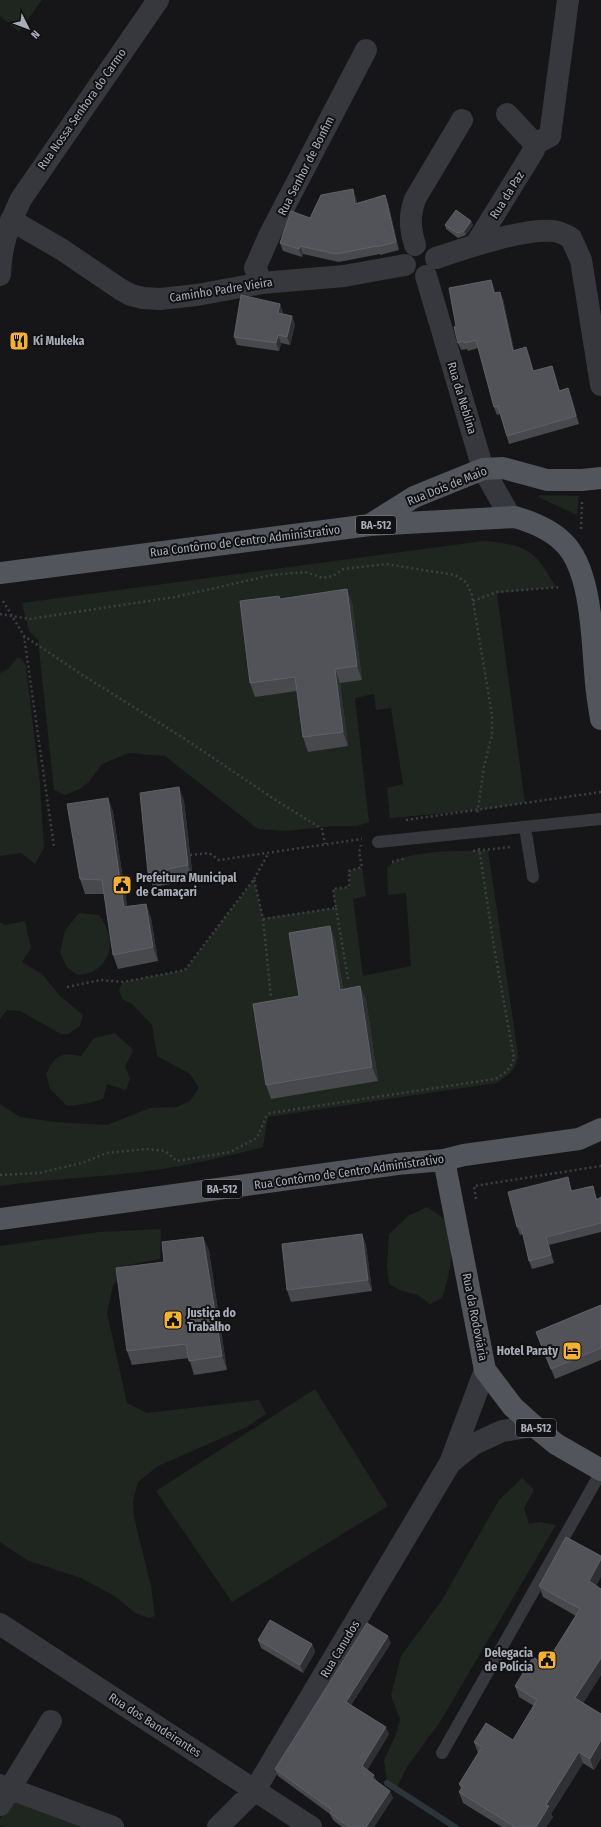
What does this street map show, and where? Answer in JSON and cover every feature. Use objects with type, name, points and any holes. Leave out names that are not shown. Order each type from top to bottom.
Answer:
[{"type":"main road","name":"Rua Dois de Maio","points":[[370,525],[414,497],[483,469],[494,467],[503,468],[547,480],[582,480],[601,478]]},
{"type":"main road","name":"Rua Contôrno de Centro Administrativo","points":[[0,573],[370,525],[510,516],[531,522],[551,532],[564,543],[574,555],[582,572],[592,633],[601,719]]},
{"type":"main road","name":"Rua Contôrno de Centro Administrativo","points":[[0,1219],[396,1164],[444,1160],[464,1155],[580,1139],[601,1129]]},
{"type":"main road","name":"Rua da Rodoviária","points":[[444,1160],[485,1370],[514,1407],[534,1426],[556,1444],[601,1471]]},
{"type":"street","name":"Rua Nossa Senhora do Carmo","points":[[0,274],[1,253],[11,220],[21,199],[158,0]]},
{"type":"street","points":[[507,114],[536,144],[550,136],[568,0]]},
{"type":"street","name":"Rua Senhor de Bonfim","points":[[262,283],[255,268],[270,234],[366,50]]},
{"type":"street","points":[[415,245],[410,221],[411,211],[415,199],[462,120]]},
{"type":"street","name":"Rua da Paz","points":[[476,244],[534,150],[536,144]]},
{"type":"street","name":"Caminho Padre Vieira","points":[[11,220],[62,249],[120,289],[131,295],[143,298],[160,299],[197,296],[262,283],[344,276],[405,265]]},
{"type":"street","points":[[431,267],[432,249],[427,246],[415,245],[405,254],[405,265],[409,272],[414,276],[476,244],[526,233],[554,231],[571,238],[581,260],[601,385]]},
{"type":"street","name":"Rua da Neblina","points":[[431,267],[483,469],[510,516]]},
{"type":"street","name":"Rua Canudos","points":[[218,1827],[255,1790],[450,1463],[485,1370]]},
{"type":"street","name":"Rua Canudos","points":[[450,1463],[474,1444],[502,1431],[534,1426]]},
{"type":"street","name":"Rua dos Bandeirantes","points":[[0,1624],[311,1827]]},
{"type":"street","points":[[50,1720],[3,1793],[103,1825]]},
{"type":"lane","points":[[378,842],[601,818]]},
{"type":"lane","points":[[525,827],[533,877]]},
{"type":"lane","points":[[442,1753],[601,1471]]},
{"type":"path","points":[[581,531],[582,499]]},
{"type":"path","points":[[0,614],[13,618],[30,619],[175,597],[272,575],[305,572],[323,578],[333,576],[343,569],[386,564],[455,574],[466,582],[473,601],[492,714],[492,735],[484,767],[477,810],[476,832],[494,947],[514,1058],[511,1066],[496,1079],[270,1113],[266,1116],[257,1138],[230,1152],[177,1161],[165,1151],[147,1149],[107,1153],[82,1163],[39,1173],[0,1175]]},
{"type":"path","points":[[473,601],[497,592],[560,587]]},
{"type":"path","points":[[3,601],[24,636],[54,847]]},
{"type":"path","points":[[24,636],[84,676],[185,739],[277,802],[322,829],[325,844]]},
{"type":"path","points":[[399,821],[601,792]]},
{"type":"path","points":[[190,855],[210,853],[219,860],[362,839]]},
{"type":"path","points":[[67,987],[101,980],[123,982],[185,970],[254,879],[268,854]]},
{"type":"path","points":[[348,980],[333,889],[349,887],[349,871],[362,868]]},
{"type":"path","points":[[254,879],[263,918],[272,997]]},
{"type":"path","points":[[263,918],[336,908]]},
{"type":"path","points":[[464,1155],[472,1202]]},
{"type":"path","points":[[476,1202],[474,1186],[601,1166]]},
{"type":"shaded area","points":[[0,0],[42,0],[19,32],[0,16]]},
{"type":"shaded area","points":[[540,495],[579,496],[577,515],[538,497]]},
{"type":"shaded area","points":[[483,541],[520,547],[529,552],[548,573],[556,587],[497,593],[525,803],[489,809],[390,818],[387,788],[403,784],[391,708],[376,710],[374,694],[355,698],[369,822],[357,826],[332,826],[287,831],[258,829],[165,756],[129,753],[102,764],[89,782],[80,789],[65,795],[54,790],[38,640],[29,631],[22,603]]},
{"type":"shaded area","points":[[17,658],[21,658],[26,666],[40,785],[44,848],[35,864],[21,853],[0,856],[0,673],[8,669]]},
{"type":"shaded area","points":[[488,850],[518,1054],[516,1064],[512,1072],[505,1077],[496,1083],[268,1117],[263,1147],[206,1161],[149,1171],[0,1186],[0,1104],[20,1117],[55,1122],[107,1125],[150,1108],[177,1107],[190,1101],[199,1088],[190,1074],[157,1056],[152,1025],[132,1004],[122,999],[119,989],[123,982],[185,970],[254,879],[263,918],[335,908],[333,889],[349,887],[349,871],[362,867],[366,896],[353,899],[363,976],[411,966],[406,893],[388,895],[387,868],[406,857],[420,854],[449,851]]},
{"type":"shaded area","points":[[79,913],[99,915],[107,930],[110,945],[105,960],[100,967],[90,973],[77,975],[67,967],[60,953],[65,930]]},
{"type":"shaded area","points":[[25,921],[31,948],[22,962],[42,974],[60,996],[83,1015],[80,1026],[68,1034],[61,1034],[20,1011],[7,1010],[0,1019],[0,922],[5,925]]},
{"type":"shaded area","points":[[115,1033],[133,1050],[125,1067],[130,1078],[126,1090],[107,1084],[103,1099],[85,1104],[67,1106],[50,1089],[46,1074],[52,1063],[59,1056],[63,1055],[68,1054],[81,1056],[94,1038]]},
{"type":"shaded area","points":[[427,1207],[445,1220],[449,1227],[452,1247],[449,1270],[442,1298],[430,1304],[418,1295],[402,1291],[389,1284],[387,1265],[389,1234],[408,1216]]},
{"type":"shaded area","points":[[161,1229],[160,1259],[128,1265],[113,1286],[107,1313],[127,1403],[147,1413],[259,1400],[266,1414],[247,1427],[158,1466],[138,1482],[133,1500],[134,1517],[151,1586],[155,1616],[149,1618],[135,1613],[116,1597],[81,1578],[27,1560],[0,1542],[0,1246],[99,1232]]},
{"type":"shaded area","points":[[315,1389],[388,1506],[232,1602],[156,1491]]},
{"type":"shaded area","points":[[522,1478],[534,1490],[524,1508],[529,1524],[539,1522],[556,1525],[440,1722],[407,1767],[396,1789],[387,1783],[384,1760],[395,1737],[400,1720],[391,1695],[401,1656],[442,1600],[499,1500]]},
{"type":"shaded area","points":[[12,1797],[85,1827],[3,1827],[0,1825],[0,1819]]},
{"type":"building","points":[[353,189],[355,204],[385,195],[396,242],[336,254],[300,246],[299,249],[280,243],[291,211],[310,218],[321,195]]},
{"type":"building","points":[[456,210],[471,221],[464,231],[457,233],[445,225]]},
{"type":"building","points":[[491,280],[494,293],[500,292],[513,351],[526,347],[533,371],[552,366],[559,391],[568,388],[576,416],[507,436],[498,406],[494,407],[476,340],[458,343],[454,327],[456,326],[449,288]]},
{"type":"building","points":[[241,295],[280,304],[278,313],[292,316],[287,337],[278,335],[276,343],[234,337]]},
{"type":"building","points":[[347,589],[357,666],[335,669],[343,732],[303,737],[295,677],[250,683],[240,601],[279,596],[280,599]]},
{"type":"building","points":[[179,787],[188,865],[148,873],[140,793]]},
{"type":"building","points":[[108,798],[124,907],[146,904],[153,947],[113,955],[102,880],[80,879],[67,804]]},
{"type":"building","points":[[330,926],[340,990],[360,986],[372,1067],[266,1085],[253,1004],[299,996],[289,933]]},
{"type":"building","points":[[568,1177],[571,1191],[593,1186],[596,1200],[601,1197],[601,1223],[546,1237],[551,1255],[529,1261],[521,1226],[517,1227],[508,1192]]},
{"type":"building","points":[[362,1234],[368,1280],[287,1290],[282,1244]]},
{"type":"building","name":"Justiça do Trabalho","points":[[203,1237],[222,1356],[189,1361],[186,1344],[127,1351],[116,1268],[164,1262],[162,1242]]},
{"type":"building","name":"Hotel Paraty","points":[[601,1305],[601,1348],[551,1369],[536,1332]]},
{"type":"building","points":[[566,1537],[601,1556],[601,1559],[589,1581],[601,1589],[601,1658],[575,1698],[601,1714],[601,1740],[590,1759],[579,1752],[546,1805],[549,1806],[536,1827],[515,1827],[459,1792],[463,1786],[459,1784],[482,1747],[474,1742],[486,1723],[513,1740],[537,1700],[515,1686],[533,1657],[545,1665],[580,1609],[539,1586]]},
{"type":"building","points":[[270,1620],[312,1644],[300,1665],[258,1640]]},
{"type":"building","points":[[367,1623],[388,1636],[346,1702],[386,1727],[362,1766],[374,1775],[372,1778],[390,1791],[366,1827],[349,1827],[330,1813],[332,1810],[275,1769]]},
{"type":"waterway","points":[[387,1783],[455,1827]]},
{"type":"place","name":"Ki Mukeka","points":[[19,341]]},
{"type":"place","name":"Prefeitura Municipal de Camaçari","points":[[122,885]]},
{"type":"place","name":"Justiça do Trabalho","points":[[173,1320]]},
{"type":"place","name":"Hotel Paraty","points":[[572,1351]]},
{"type":"place","name":"Delegacia de Polícia","points":[[547,1660]]}]
